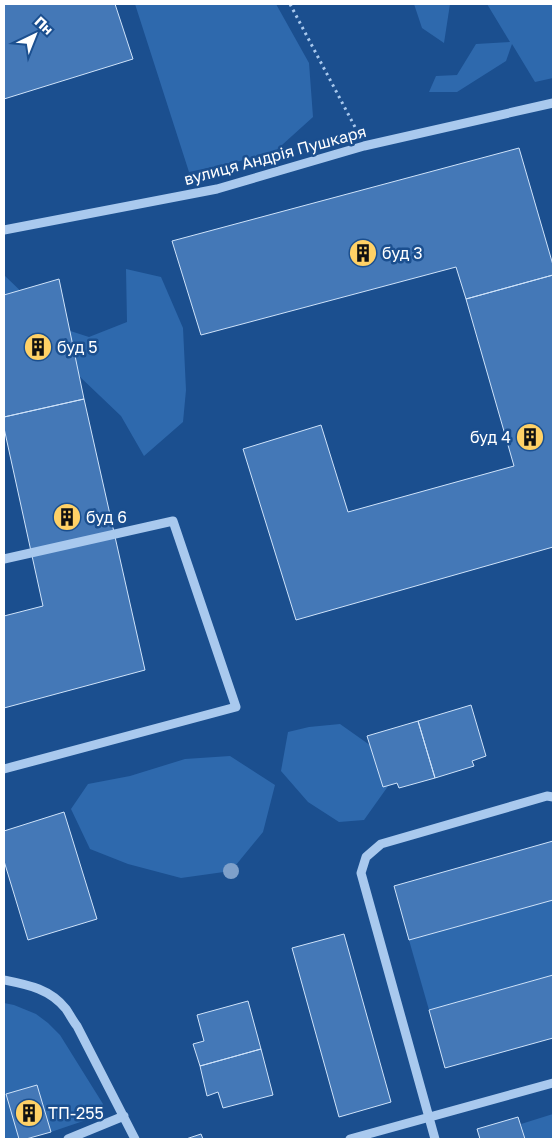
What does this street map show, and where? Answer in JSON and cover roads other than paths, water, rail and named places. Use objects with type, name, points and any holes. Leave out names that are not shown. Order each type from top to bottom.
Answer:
[{"type":"street","name":"вулиця Андрія Пушкаря","points":[[4,230],[217,189],[364,146],[553,104]]},
{"type":"street","points":[[4,559],[172,521],[236,707],[4,769]]},
{"type":"street","points":[[435,1139],[361,873],[366,857],[381,844],[547,796],[553,797]]},
{"type":"street","points":[[4,980],[28,984],[48,992],[66,1009],[77,1026],[135,1139]]},
{"type":"street","points":[[350,1139],[553,1083]]},
{"type":"street","points":[[68,1139],[124,1116]]},
{"type":"place","name":"буд 3","points":[[363,253]]},
{"type":"place","name":"буд 5","points":[[38,347]]},
{"type":"place","name":"буд 4","points":[[530,437]]},
{"type":"place","name":"буд 6","points":[[67,517]]},
{"type":"place","name":"ТП-255","points":[[29,1113]]}]
